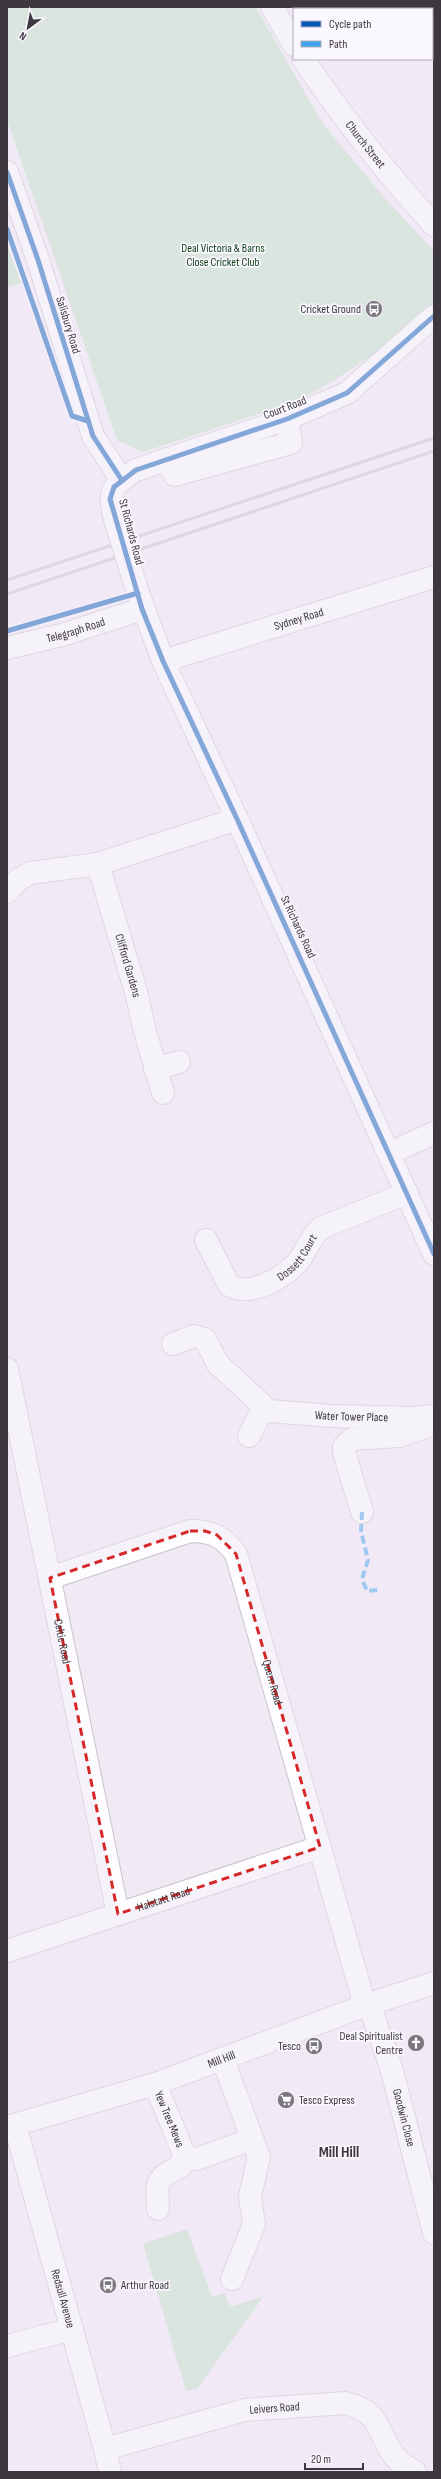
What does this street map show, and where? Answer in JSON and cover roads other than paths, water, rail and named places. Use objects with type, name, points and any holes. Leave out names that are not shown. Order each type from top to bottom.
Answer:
[{"type":"street","points":[[272,7],[293,43]]},
{"type":"street","name":"Church Street","points":[[304,60],[336,107],[387,174],[434,225]]},
{"type":"street","name":"Salisbury Road","points":[[7,172],[38,260],[93,436],[121,479]]},
{"type":"street","name":"Court Road","points":[[121,479],[136,470],[287,419],[347,393],[434,316]]},
{"type":"street","name":"St Richards Road","points":[[121,479],[114,486],[110,499],[140,601],[163,661],[238,819],[390,1153],[434,1254]]},
{"type":"street","name":"Sydney Road","points":[[163,661],[432,584]]},
{"type":"street","name":"Telegraph Road","points":[[7,648],[62,634],[140,601]]},
{"type":"street","points":[[7,892],[18,880],[30,873],[98,864],[238,819]]},
{"type":"street","name":"Clifford Gardens","points":[[98,864],[136,992],[162,1093]]},
{"type":"street","points":[[155,1069],[179,1062]]},
{"type":"street","points":[[390,1153],[434,1133]]},
{"type":"street","name":"Dossett Court","points":[[206,1240],[230,1284],[236,1288],[250,1289],[283,1276],[292,1269],[301,1258],[313,1235],[321,1228],[408,1193]]},
{"type":"street","points":[[173,1344],[194,1336],[205,1339],[218,1364],[269,1411],[260,1414],[249,1436]]},
{"type":"street","name":"Celtic Road","points":[[7,1369],[118,1914]]},
{"type":"street","name":"Water Tower Place","points":[[269,1411],[331,1416],[415,1418],[434,1416]]},
{"type":"street","points":[[362,1512],[344,1452],[344,1447],[347,1442],[352,1439],[399,1436],[434,1424]]},
{"type":"street","name":"Quern Road","points":[[50,1578],[190,1531],[205,1531],[217,1535],[228,1543],[236,1554],[367,2005]]},
{"type":"street","name":"Halstatt Road","points":[[7,1951],[320,1847]]},
{"type":"street","name":"Mill Hill","points":[[11,2126],[155,2084],[223,2060],[367,2005],[434,1983]]},
{"type":"street","name":"Goodwin Close","points":[[367,2005],[391,2067],[434,2233]]},
{"type":"street","points":[[223,2060],[259,2157],[250,2196],[254,2224],[232,2279]]},
{"type":"street","name":"Yew Tree Mews","points":[[155,2084],[184,2154],[190,2158],[197,2159],[241,2143]]},
{"type":"street","name":"Redsull Avenue","points":[[11,2126],[72,2329],[110,2472]]},
{"type":"street","name":"Yew Tree Mews","points":[[158,2209],[160,2178],[164,2174],[180,2167],[184,2154]]},
{"type":"street","points":[[7,2346],[72,2329]]},
{"type":"street","name":"Leivers Road","points":[[105,2449],[245,2410],[345,2403],[358,2406],[370,2413],[379,2424],[394,2456],[401,2464],[416,2472]]},
{"type":"railway","points":[[7,580],[434,438]]},
{"type":"railway","points":[[7,594],[434,451]]},
{"type":"place","name":"Cricket Ground","points":[[374,309]]},
{"type":"place","name":"Deal Spiritualist Centre","points":[[416,2043]]},
{"type":"place","name":"Tesco","points":[[314,2046]]},
{"type":"place","name":"Tesco Express","points":[[286,2100]]},
{"type":"place","name":"Arthur Road","points":[[108,2285]]},
{"type":"district","name":"Mill Hill","points":[[339,2152]]},
{"type":"park label","name":"Deal Victoria & Barns Close Cricket Club","points":[[223,255]]}]
